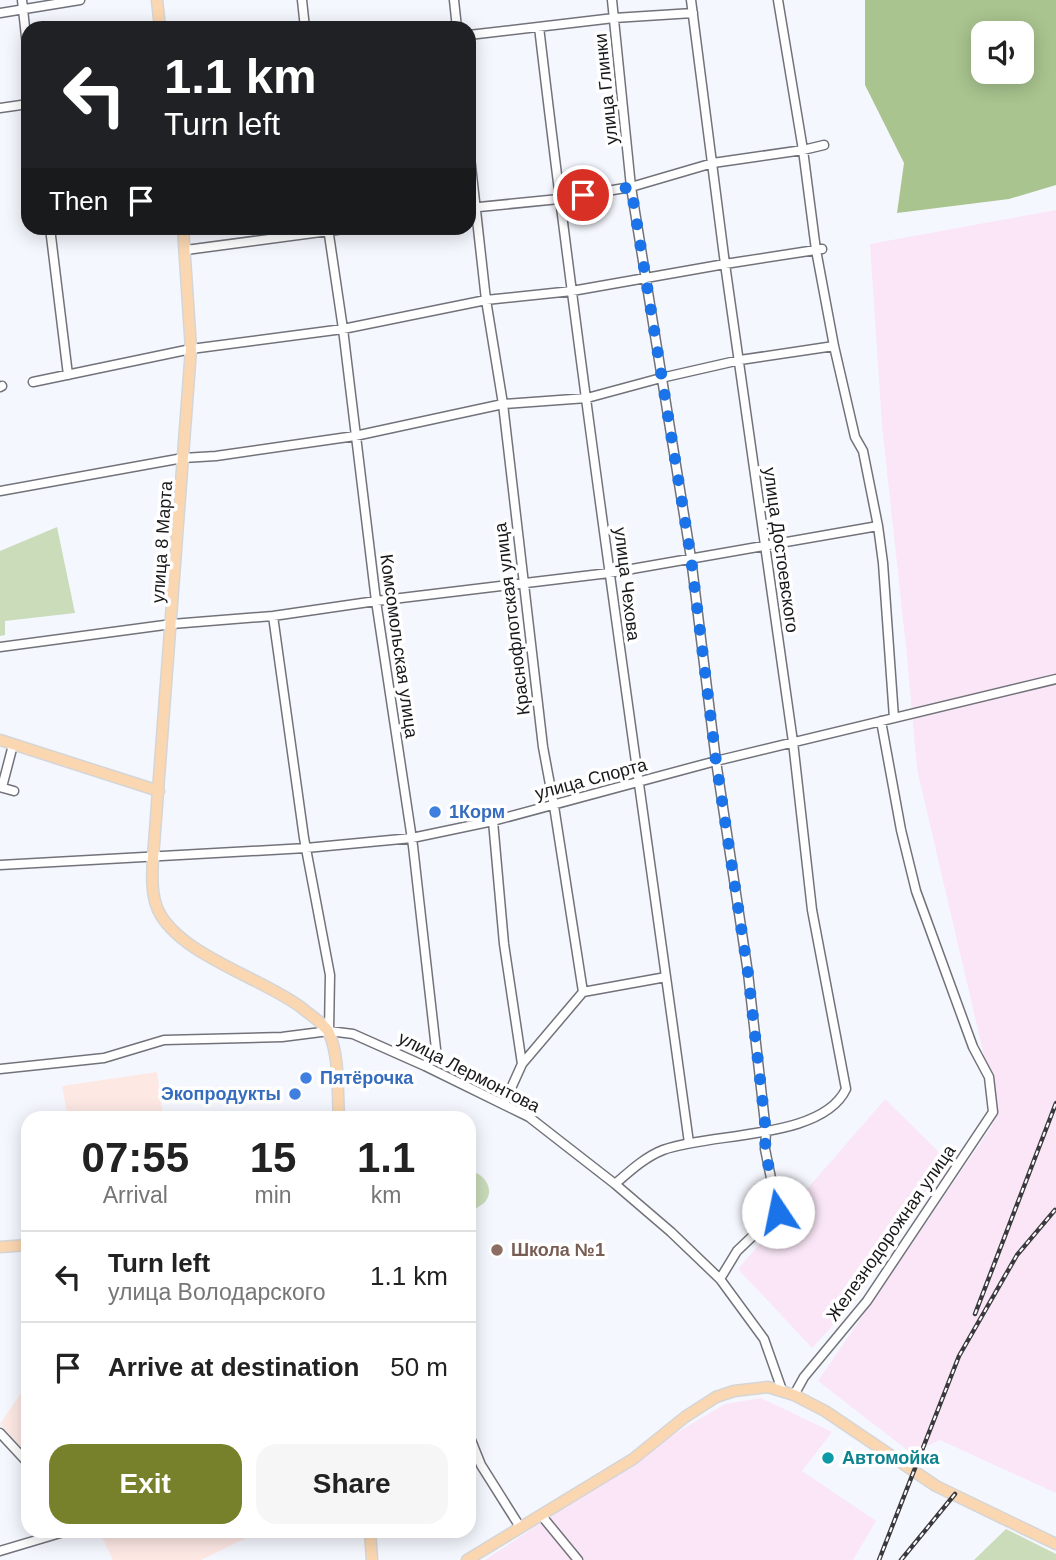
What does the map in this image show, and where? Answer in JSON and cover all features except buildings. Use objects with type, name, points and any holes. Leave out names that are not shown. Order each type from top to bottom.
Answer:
[{"type":"main road","points":[[157,0],[159,21]]},
{"type":"main road","name":"улица 8 Марта","points":[[153,858],[191,349],[184,235]]},
{"type":"main road","points":[[0,740],[159,791]]},
{"type":"main road","name":"улица Лермонтова","points":[[153,858],[152,879],[156,903],[174,932],[197,950],[293,1002],[329,1031]]},
{"type":"main road","points":[[329,1031],[335,1059],[338,1111]]},
{"type":"main road","points":[[0,1247],[21,1246]]},
{"type":"main road","points":[[467,1560],[633,1459],[685,1417],[716,1398],[751,1388],[768,1387],[794,1395],[825,1411],[936,1486],[1056,1544]]},
{"type":"main road","points":[[370,1538],[372,1560]]},
{"type":"street","points":[[22,0],[24,21]]},
{"type":"street","points":[[0,13],[80,0]]},
{"type":"street","points":[[302,0],[304,21]]},
{"type":"street","points":[[454,0],[456,21]]},
{"type":"street","name":"улица Глинки","points":[[612,0],[631,187],[691,558],[716,761],[748,973],[766,1132],[765,1149],[778,1212],[737,1251],[720,1279]]},
{"type":"street","name":"улица Достоевского","points":[[691,0],[724,264],[740,360],[793,742],[812,910],[846,1089],[841,1102],[804,1122],[766,1132]]},
{"type":"street","points":[[778,0],[834,346],[855,437],[863,451],[878,526],[894,718]]},
{"type":"street","points":[[476,34],[614,18],[692,13]]},
{"type":"street","name":"улица Чехова","points":[[540,27],[559,199],[637,783],[689,1143]]},
{"type":"street","points":[[0,108],[21,105]]},
{"type":"street","points":[[476,207],[559,199],[631,187],[713,163],[824,145]]},
{"type":"street","name":"Краснофлотская улица","points":[[476,234],[503,404],[543,747],[583,992]]},
{"type":"street","points":[[51,235],[68,375]]},
{"type":"street","points":[[186,250],[287,235]]},
{"type":"street","name":"Комсомольская улица","points":[[329,235],[376,601],[412,838],[436,1049],[425,1066]]},
{"type":"street","points":[[33,382],[191,349],[343,329],[486,300],[572,291],[819,250]]},
{"type":"street","points":[[0,491],[183,458],[216,456],[355,436],[503,404],[587,398],[740,360],[834,346]]},
{"type":"street","points":[[0,646],[172,624],[272,616],[609,573],[878,526]]},
{"type":"street","points":[[0,1069],[112,1056],[164,1040],[282,1037],[329,1031],[330,975],[306,848],[272,616]]},
{"type":"street","name":"улица Спорта","points":[[0,864],[153,858],[412,838],[554,806],[716,761],[1056,679]]},
{"type":"street","name":"Железнодорожная улица","points":[[794,1395],[804,1377],[867,1301],[993,1111],[989,1077],[973,1047],[916,891],[901,830],[881,721]]},
{"type":"street","points":[[13,745],[1,787],[14,791]]},
{"type":"street","points":[[493,821],[504,944],[522,1064]]},
{"type":"street","points":[[504,1104],[522,1064],[583,992],[666,977]]},
{"type":"street","name":"улица Лермонтова","points":[[329,1031],[353,1034],[504,1104],[550,1133],[615,1184],[720,1279],[764,1339],[782,1390]]},
{"type":"street","points":[[615,1184],[645,1159],[663,1150],[689,1143],[766,1132]]},
{"type":"street","points":[[0,1433],[21,1456]]},
{"type":"street","points":[[476,1452],[520,1527]]},
{"type":"street","points":[[541,1515],[578,1560]]},
{"type":"street","points":[[0,1551],[44,1538]]},
{"type":"shaded area","points":[[1056,210],[1056,1493],[940,1440],[911,1453],[818,1381],[992,1126],[989,1077],[917,769],[882,425],[870,244]]},
{"type":"shaded area","points":[[157,1072],[162,1111],[67,1111],[62,1086]]},
{"type":"shaded area","points":[[885,1099],[948,1161],[857,1299],[812,1348],[738,1269]]},
{"type":"shaded area","points":[[21,1393],[21,1446],[0,1424]]},
{"type":"shaded area","points":[[761,1398],[832,1432],[802,1471],[876,1521],[853,1560],[485,1560],[676,1433],[725,1404]]},
{"type":"shaded area","points":[[102,1538],[246,1538],[201,1560],[113,1560]]},
{"type":"green space","points":[[865,0],[1056,0],[1056,185],[1009,199],[897,213],[904,163],[865,85]]},
{"type":"green space","points":[[57,527],[75,613],[5,621],[5,635],[0,636],[0,551]]},
{"type":"green space","points":[[476,1173],[486,1182],[489,1192],[485,1202],[476,1208]]},
{"type":"green space","points":[[1006,1529],[1056,1554],[1056,1560],[974,1560]]},
{"type":"railway","points":[[975,1314],[1056,1103]]},
{"type":"railway","points":[[879,1560],[959,1356],[1017,1255],[1055,1210]]},
{"type":"railway","points":[[901,1560],[955,1494]]},
{"type":"place","name":"1Корм","points":[[435,812]]},
{"type":"place","name":"Пятёрочка","points":[[306,1078]]},
{"type":"place","name":"Экопродукты","points":[[295,1094]]},
{"type":"place","name":"Школа №1","points":[[497,1250]]},
{"type":"place","name":"Автомойка","points":[[828,1458]]},
{"type":"route","points":[[583,195],[631,187],[691,558],[716,761],[748,973],[766,1132],[765,1149],[778,1212]]}]
